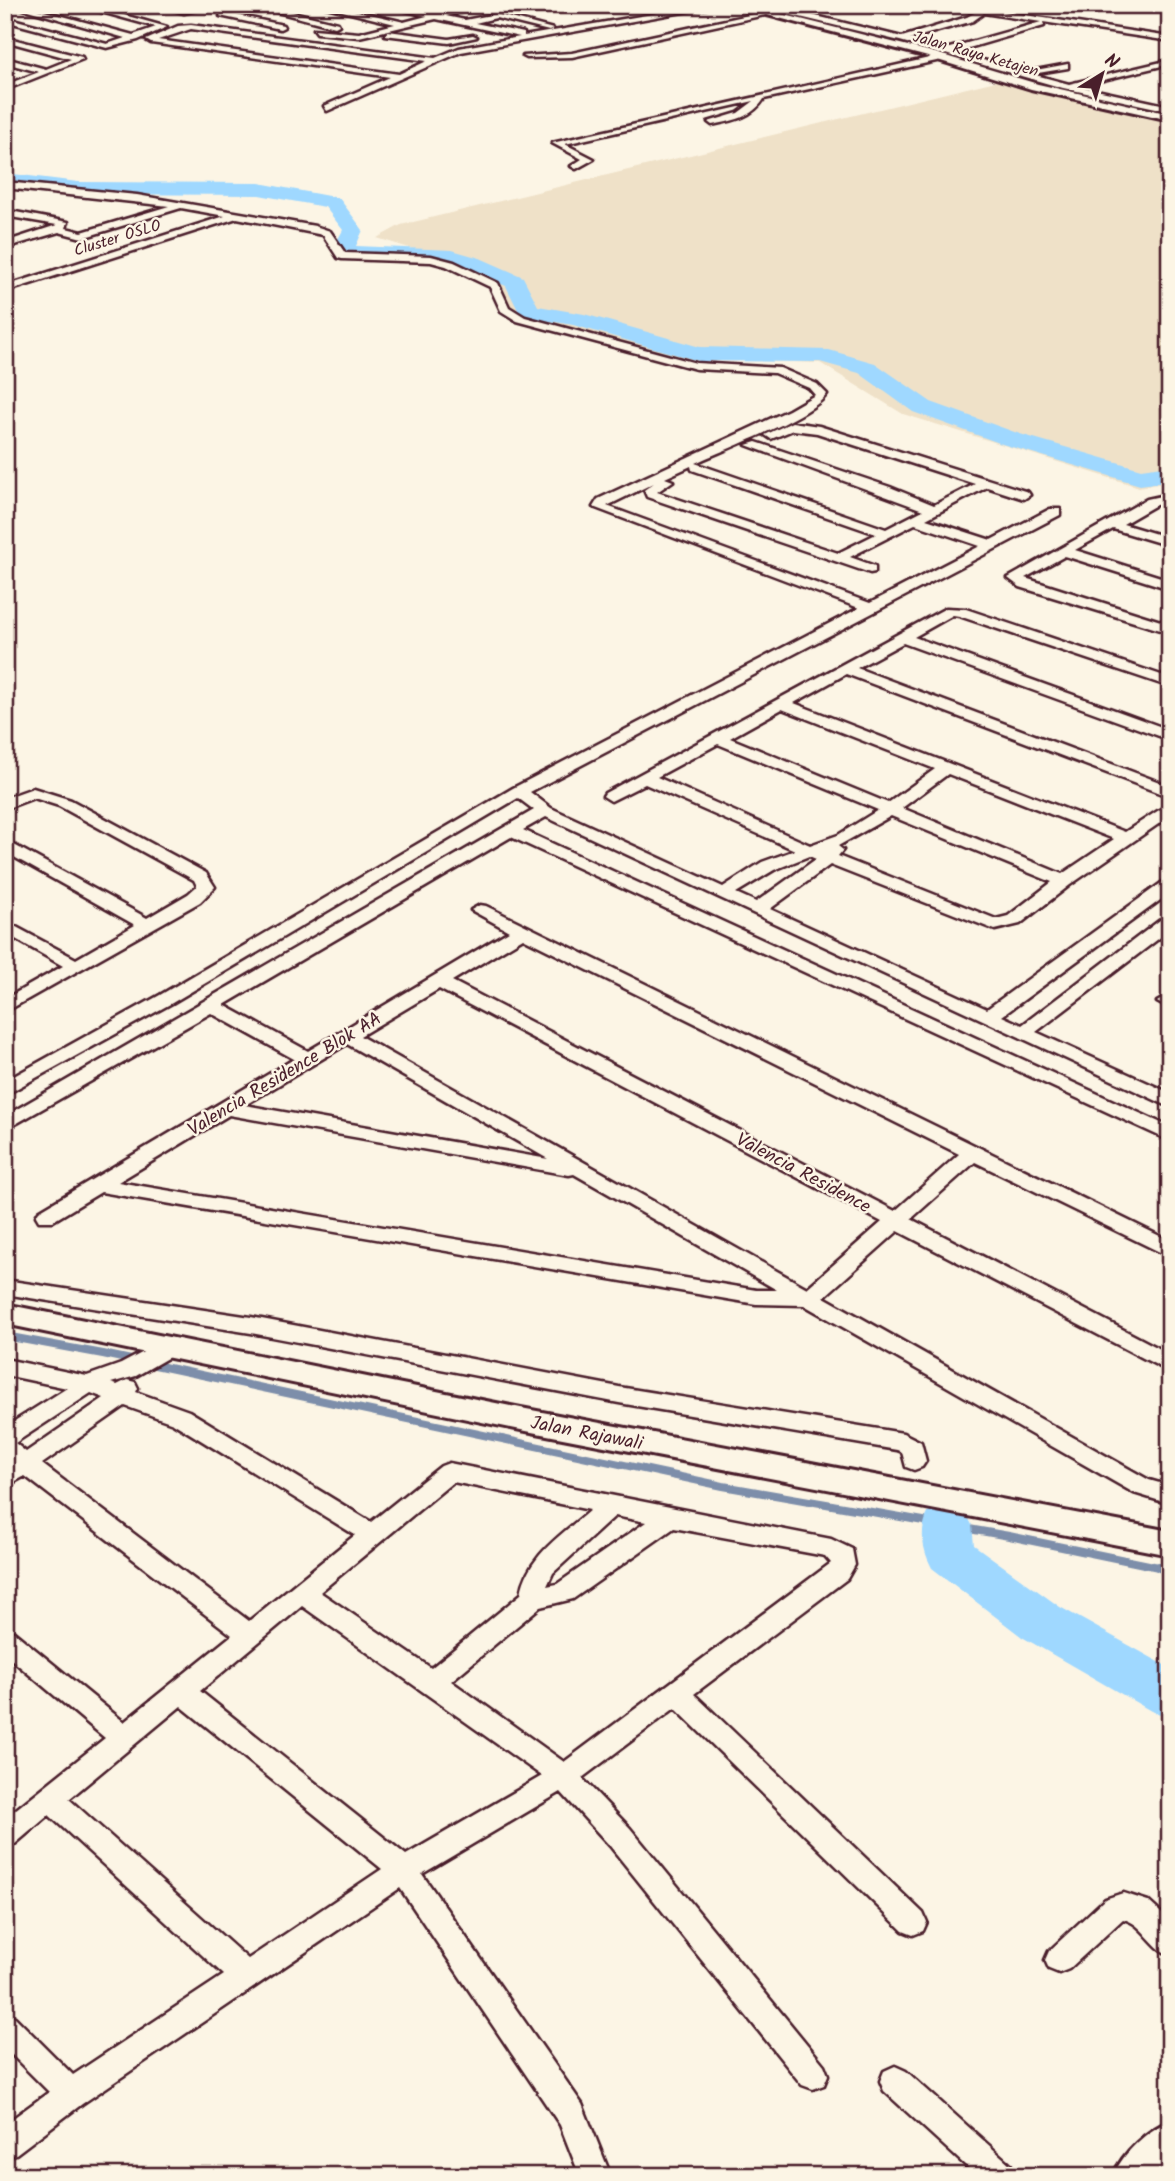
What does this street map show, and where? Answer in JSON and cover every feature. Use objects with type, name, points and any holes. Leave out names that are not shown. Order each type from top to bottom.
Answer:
[{"type":"street","points":[[13,5],[135,38]]},
{"type":"street","points":[[5,18],[60,5]]},
{"type":"street","points":[[5,18],[106,46],[163,27],[79,5]]},
{"type":"street","points":[[159,5],[184,11],[215,5]]},
{"type":"street","points":[[321,5],[458,40]]},
{"type":"street","points":[[385,5],[518,36],[549,29],[495,16],[463,23]]},
{"type":"street","points":[[307,30],[346,34],[367,32],[472,5]]},
{"type":"street","points":[[432,16],[483,5]]},
{"type":"street","points":[[327,108],[459,50],[719,5]]},
{"type":"street","name":"Jalan Raya Ketajen","points":[[733,5],[774,11],[859,32],[1059,88],[1152,109],[1170,117]]},
{"type":"street","points":[[943,5],[1170,39]]},
{"type":"street","points":[[294,28],[219,14],[260,6],[367,32],[458,40],[501,32]]},
{"type":"street","points":[[902,39],[970,19],[983,9]]},
{"type":"street","points":[[527,55],[572,55],[774,11]]},
{"type":"street","points":[[188,15],[204,17]]},
{"type":"street","points":[[576,166],[589,159],[556,143],[939,54],[1048,22]]},
{"type":"street","points":[[647,23],[678,32]]},
{"type":"street","points":[[367,32],[399,25]]},
{"type":"street","points":[[399,76],[150,40],[191,27],[436,60]]},
{"type":"street","points":[[859,32],[902,39],[939,54],[1096,96]]},
{"type":"street","points":[[5,39],[79,60],[8,86]]},
{"type":"street","points":[[5,60],[48,72]]},
{"type":"street","points":[[1059,88],[1170,62]]},
{"type":"street","points":[[1021,74],[1065,66]]},
{"type":"street","points":[[712,122],[747,114],[757,106],[762,96]]},
{"type":"street","points":[[1152,109],[1170,103]]},
{"type":"street","points":[[1152,109],[1170,109]]},
{"type":"street","points":[[602,141],[617,135],[607,130]]},
{"type":"street","points":[[5,187],[170,203],[323,231],[342,256],[432,259],[450,264],[494,285],[505,309],[521,318],[696,366],[776,370],[813,386],[821,394],[816,400],[603,502],[599,507],[871,608]]},
{"type":"street","points":[[5,187],[100,205]]},
{"type":"street","points":[[77,231],[170,203]]},
{"type":"street","points":[[5,213],[77,231],[182,206]]},
{"type":"street","name":"Cluster OSLO","points":[[5,289],[237,216]]},
{"type":"street","points":[[5,222],[43,233]]},
{"type":"street","points":[[5,245],[62,226]]},
{"type":"street","points":[[870,569],[651,494],[650,490],[736,449],[752,445],[783,428],[802,427],[1024,495]]},
{"type":"street","points":[[752,445],[886,490],[934,510]]},
{"type":"street","points":[[696,467],[886,533]]},
{"type":"street","points":[[839,558],[986,483]]},
{"type":"street","points":[[1170,498],[1152,502],[1110,524],[1017,576],[1016,580],[1170,629]]},
{"type":"street","points":[[1152,502],[1170,508]]},
{"type":"street","points":[[8,1084],[166,999],[519,791],[1055,512]]},
{"type":"street","points":[[914,519],[992,545]]},
{"type":"street","points":[[1110,524],[1170,542]]},
{"type":"street","points":[[1063,551],[1170,585]]},
{"type":"street","points":[[611,796],[947,612],[961,612],[1170,683]]},
{"type":"street","points":[[900,637],[1170,735]]},
{"type":"street","points":[[844,668],[1170,792]]},
{"type":"street","points":[[781,703],[1126,838]]},
{"type":"street","points":[[717,738],[1064,881]]},
{"type":"street","points":[[704,918],[761,871],[808,850],[844,838],[889,810],[946,768]]},
{"type":"street","points":[[645,778],[808,850],[995,925],[1014,920],[1064,881],[1170,808]]},
{"type":"street","points":[[519,791],[545,811],[1170,1101]]},
{"type":"street","points":[[5,804],[22,796],[44,794],[200,877],[206,887],[148,925],[5,1007]]},
{"type":"street","points":[[5,1124],[545,811]]},
{"type":"street","points":[[511,831],[1170,1135]]},
{"type":"street","points":[[758,909],[828,858],[844,838]]},
{"type":"street","points":[[5,845],[148,925]]},
{"type":"street","points":[[761,871],[791,884]]},
{"type":"street","points":[[990,1016],[1170,885]]},
{"type":"street","points":[[480,910],[1170,1250]]},
{"type":"street","points":[[1023,1033],[1170,921]]},
{"type":"street","points":[[5,926],[76,966]]},
{"type":"street","name":"Valencia Residence Blok AA","points":[[46,1216],[522,931]]},
{"type":"street","name":"Valencia Residence","points":[[438,981],[1170,1364]]},
{"type":"street","points":[[212,1006],[308,1059]]},
{"type":"street","points":[[346,1037],[1142,1487],[1170,1495]]},
{"type":"street","points":[[226,1108],[584,1171]]},
{"type":"street","points":[[97,1185],[756,1297],[809,1298],[973,1153]]},
{"type":"street","points":[[5,1287],[251,1325],[619,1395],[903,1442],[913,1448],[914,1461]]},
{"type":"street","name":"Jalan Rajawali","points":[[5,1314],[147,1359],[521,1419],[1170,1543]]},
{"type":"street","points":[[5,1438],[89,1384],[147,1359]]},
{"type":"street","points":[[5,1478],[124,1395],[147,1359]]},
{"type":"street","points":[[5,1367],[89,1384],[124,1395],[205,1430],[372,1534]]},
{"type":"street","points":[[5,1448],[250,1635]]},
{"type":"street","points":[[5,1835],[449,1472],[831,1548],[840,1552],[844,1560],[838,1572],[564,1777],[404,1870],[71,2094],[5,2143]]},
{"type":"street","points":[[533,1599],[536,1577],[544,1566],[611,1505]]},
{"type":"street","points":[[432,1682],[533,1599],[564,1592],[670,1518]]},
{"type":"street","points":[[301,1592],[564,1777],[620,1837],[813,2075]]},
{"type":"street","points":[[7,1644],[124,1738]]},
{"type":"street","points":[[180,1690],[404,1870],[567,2108],[596,2176]]},
{"type":"street","points":[[675,1692],[913,1922]]},
{"type":"street","points":[[50,1799],[245,1975]]},
{"type":"street","points":[[1059,1960],[1115,1908],[1122,1905],[1133,1907],[1170,1942]]},
{"type":"street","points":[[5,2027],[71,2094]]},
{"type":"street","points":[[895,2081],[1000,2176]]},
{"type":"street","points":[[1133,2176],[1170,2140]]},
{"type":"shaded area","points":[[1000,80],[1170,120],[1170,482],[1139,487],[903,414],[820,363],[667,358],[512,317],[471,267],[377,238],[401,225]]},
{"type":"waterway","points":[[753,5],[1077,91],[1144,105]]},
{"type":"waterway","points":[[5,179],[78,188],[259,189],[332,202],[353,230],[343,248],[352,252],[452,256],[473,262],[515,282],[529,311],[576,319],[699,354],[821,355],[867,368],[922,407],[1011,439],[1140,477],[1170,473]]},
{"type":"waterway","points":[[5,1336],[103,1354],[723,1486],[1009,1536],[1168,1569]]},
{"type":"waterway","points":[[947,1525],[950,1554],[1041,1622],[1170,1695]]},
{"type":"waterway","points":[[1159,1567],[1170,1569]]}]
